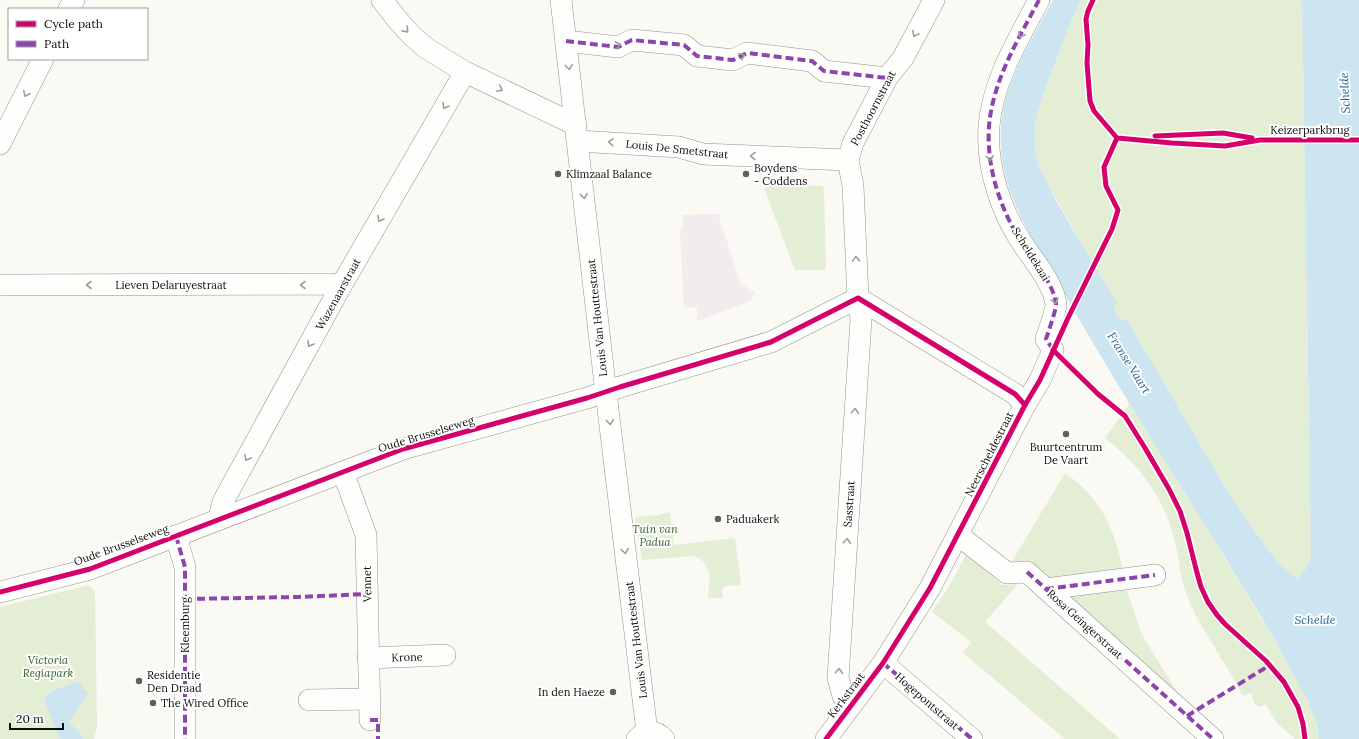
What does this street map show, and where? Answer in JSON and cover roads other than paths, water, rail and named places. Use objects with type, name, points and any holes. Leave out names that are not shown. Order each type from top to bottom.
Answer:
[{"type":"street","name":"Louis De Smetstraat","points":[[382,0],[411,36],[426,48],[465,72],[577,133],[679,147],[702,154],[848,160]]},
{"type":"street","name":"Louis Van Houttestraat","points":[[561,0],[606,392],[649,737]]},
{"type":"street","name":"Posthoornstraat","points":[[858,298],[853,186],[848,160],[853,143],[887,78],[903,58],[934,0]]},
{"type":"street","name":"Scheldekaai","points":[[1025,405],[1040,380],[1053,350],[1046,339],[1057,306],[1051,288],[1018,237],[1000,199],[992,170],[989,142],[992,105],[998,84],[1039,0]]},
{"type":"street","points":[[566,41],[618,47],[632,40],[684,45],[697,56],[732,60],[747,53],[812,61],[824,71],[887,78]]},
{"type":"street","points":[[0,144],[43,60]]},
{"type":"street","name":"Wazenaarstraat","points":[[219,519],[225,498],[342,286],[465,72]]},
{"type":"street","name":"Lieven Delaruyestraat","points":[[0,285],[331,284],[342,286]]},
{"type":"street","name":"Oude Brusselseweg","points":[[0,592],[90,569],[403,449],[588,398],[771,342],[858,298]]},
{"type":"street","name":"Neerscheldestraat","points":[[858,298],[1015,394],[1025,405],[930,588],[883,663]]},
{"type":"street","name":"Sasstraat","points":[[850,707],[843,696],[838,678],[861,319],[858,298]]},
{"type":"street","name":"Vennet","points":[[342,472],[366,535],[370,720]]},
{"type":"street","name":"Rosa Geingerstraat","points":[[958,535],[1007,573],[1027,572],[1205,736]]},
{"type":"street","name":"Kleemburg","points":[[176,536],[185,568],[185,739]]},
{"type":"street","points":[[1046,589],[1155,575]]},
{"type":"street","name":"Krone","points":[[368,658],[445,656]]},
{"type":"street","name":"Kerkstraat","points":[[826,739],[883,663]]},
{"type":"street","name":"Hogepontstraat","points":[[883,663],[972,739]]},
{"type":"street","points":[[309,700],[369,699]]},
{"type":"water","name":"Schelde","points":[[1053,0],[1081,0],[1043,94],[1035,124],[1035,147],[1039,167],[1058,204],[1117,303],[1115,309],[1116,314],[1123,320],[1127,320],[1233,500],[1277,562],[1298,579],[1305,570],[1311,557],[1302,0],[1359,0],[1359,739],[1319,739],[1315,720],[1309,703],[1276,642],[1090,338],[1036,246],[1016,207],[1003,167],[1001,122],[1007,93],[1012,80]]},
{"type":"water","points":[[76,682],[82,683],[82,688],[88,693],[69,721],[84,739],[60,739],[44,699],[51,691]]},
{"type":"place","name":"Klimzaal Balance","points":[[558,174]]},
{"type":"place","name":"Boydens - Coddens","points":[[746,174]]},
{"type":"place","name":"Buurtcentrum De Vaart","points":[[1066,434]]},
{"type":"place","name":"Paduakerk","points":[[718,519]]},
{"type":"place","name":"Residentie Den Draad","points":[[139,681]]},
{"type":"place","name":"In den Haeze","points":[[613,692]]},
{"type":"place","name":"The Wired Office","points":[[153,703]]},
{"type":"water label","name":"Franse Vaart","points":[[1129,363]]},
{"type":"park label","name":"Tuin van Padua","points":[[655,535]]},
{"type":"park label","name":"Victoria Regiapark","points":[[48,666]]}]
